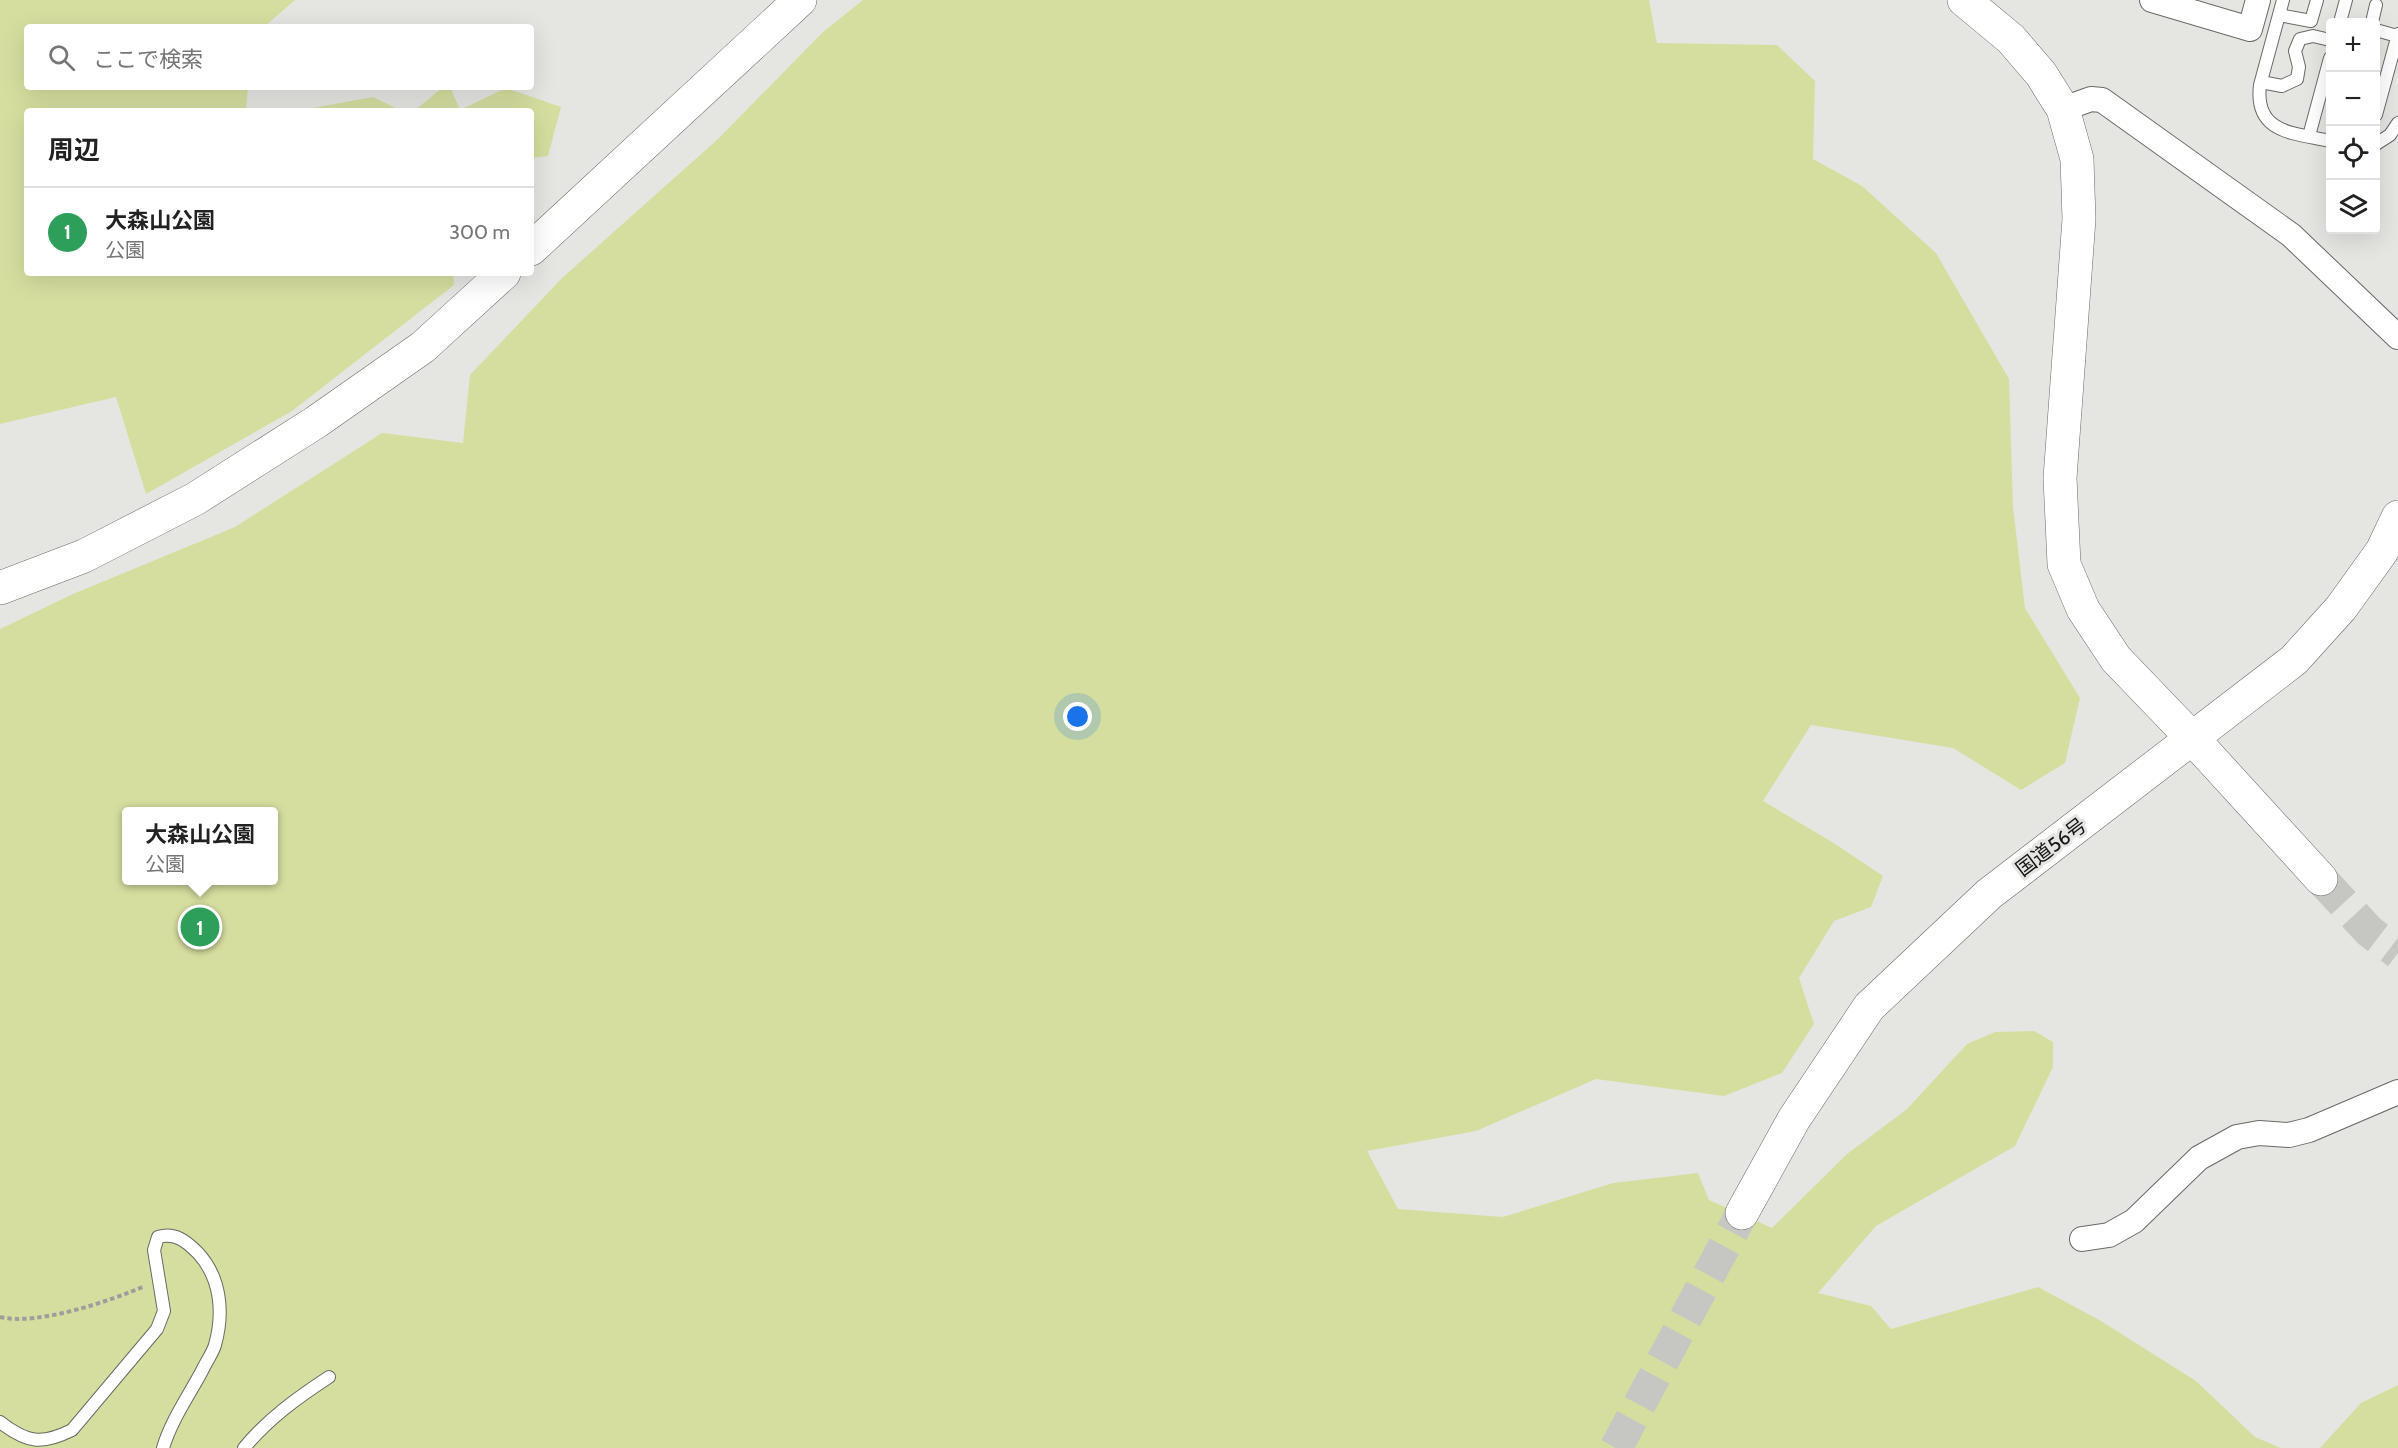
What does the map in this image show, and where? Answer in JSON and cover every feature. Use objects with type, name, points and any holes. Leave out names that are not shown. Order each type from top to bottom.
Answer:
[{"type":"main road","points":[[534,246],[800,0]]},
{"type":"main road","points":[[1964,0],[2011,39],[2041,74],[2063,109],[2077,159],[2079,219],[2060,478],[2064,564],[2083,609],[2116,659],[2321,879]]},
{"type":"main road","points":[[0,588],[84,556],[195,500],[316,422],[423,347],[501,276]]},
{"type":"main road","name":"国道56号","points":[[1742,1213],[1794,1119],[1869,1007],[1989,894],[2294,660],[2348,599],[2382,551],[2398,517]]},
{"type":"street","points":[[2152,0],[2250,29],[2258,0]]},
{"type":"street","points":[[2063,109],[2091,99],[2102,100],[2291,235],[2398,337]]},
{"type":"street","points":[[2082,1239],[2109,1235],[2134,1221],[2199,1158],[2237,1137],[2259,1133],[2289,1135],[2309,1130],[2398,1092]]},
{"type":"lane","points":[[2283,0],[2258,100],[2264,115],[2275,128],[2326,140]]},
{"type":"lane","points":[[2279,15],[2311,21],[2317,0]]},
{"type":"lane","points":[[2343,18],[2346,0]]},
{"type":"lane","points":[[2373,18],[2376,5]]},
{"type":"lane","points":[[2250,29],[2274,32]]},
{"type":"lane","points":[[2380,31],[2398,35],[2380,100]]},
{"type":"lane","points":[[2261,82],[2282,86],[2297,79],[2299,67],[2295,51],[2300,39],[2313,36],[2326,39]]},
{"type":"lane","points":[[2309,136],[2327,72]]},
{"type":"lane","points":[[2380,141],[2390,135],[2398,123]]},
{"type":"lane","points":[[0,1422],[32,1445],[57,1438],[72,1430],[157,1329],[164,1311],[154,1250],[158,1238],[168,1234],[185,1240],[200,1255],[213,1275],[221,1301],[215,1346],[168,1431],[163,1448]]},
{"type":"lane","points":[[244,1448],[262,1426],[291,1402],[329,1377]]},
{"type":"path","points":[[0,1317],[43,1316],[107,1302],[159,1280]]},
{"type":"green space","points":[[0,0],[295,0],[267,24],[24,24],[24,90],[248,90],[246,108],[24,108],[24,276],[453,276],[454,285],[292,411],[146,494],[116,397],[0,424]]},
{"type":"green space","points":[[863,0],[1649,0],[1657,43],[1777,45],[1815,81],[1813,159],[1862,186],[1936,253],[2009,379],[2013,507],[2025,608],[2080,698],[2065,763],[2021,790],[1953,748],[1811,725],[1763,801],[1832,842],[1883,876],[1871,907],[1834,921],[1799,978],[1814,1024],[1782,1073],[1724,1096],[1596,1079],[1476,1131],[1367,1151],[1398,1209],[1503,1217],[1613,1183],[1698,1173],[1709,1200],[1772,1228],[1847,1154],[1907,1109],[1967,1044],[1995,1032],[2034,1031],[2053,1042],[2053,1067],[2015,1146],[1876,1226],[1818,1293],[1871,1306],[1891,1329],[2038,1287],[2101,1321],[2196,1381],[2255,1437],[2281,1448],[0,1448],[0,629],[73,594],[235,527],[382,433],[463,443],[470,375],[562,278],[718,139],[823,32]]},
{"type":"green space","points":[[439,90],[451,90],[459,108],[418,108]]},
{"type":"green space","points":[[502,90],[512,90],[561,107],[548,156],[534,158],[534,108],[464,108]]},
{"type":"green space","points":[[373,97],[396,108],[312,108]]},
{"type":"green space","points":[[2398,1385],[2398,1448],[2320,1448],[2361,1403]]},
{"type":"tunnel","points":[[2321,879],[2369,931],[2398,953]]},
{"type":"tunnel","points":[[1616,1448],[1742,1213]]},
{"type":"place","name":"大森山公園","points":[[200,927]]}]
